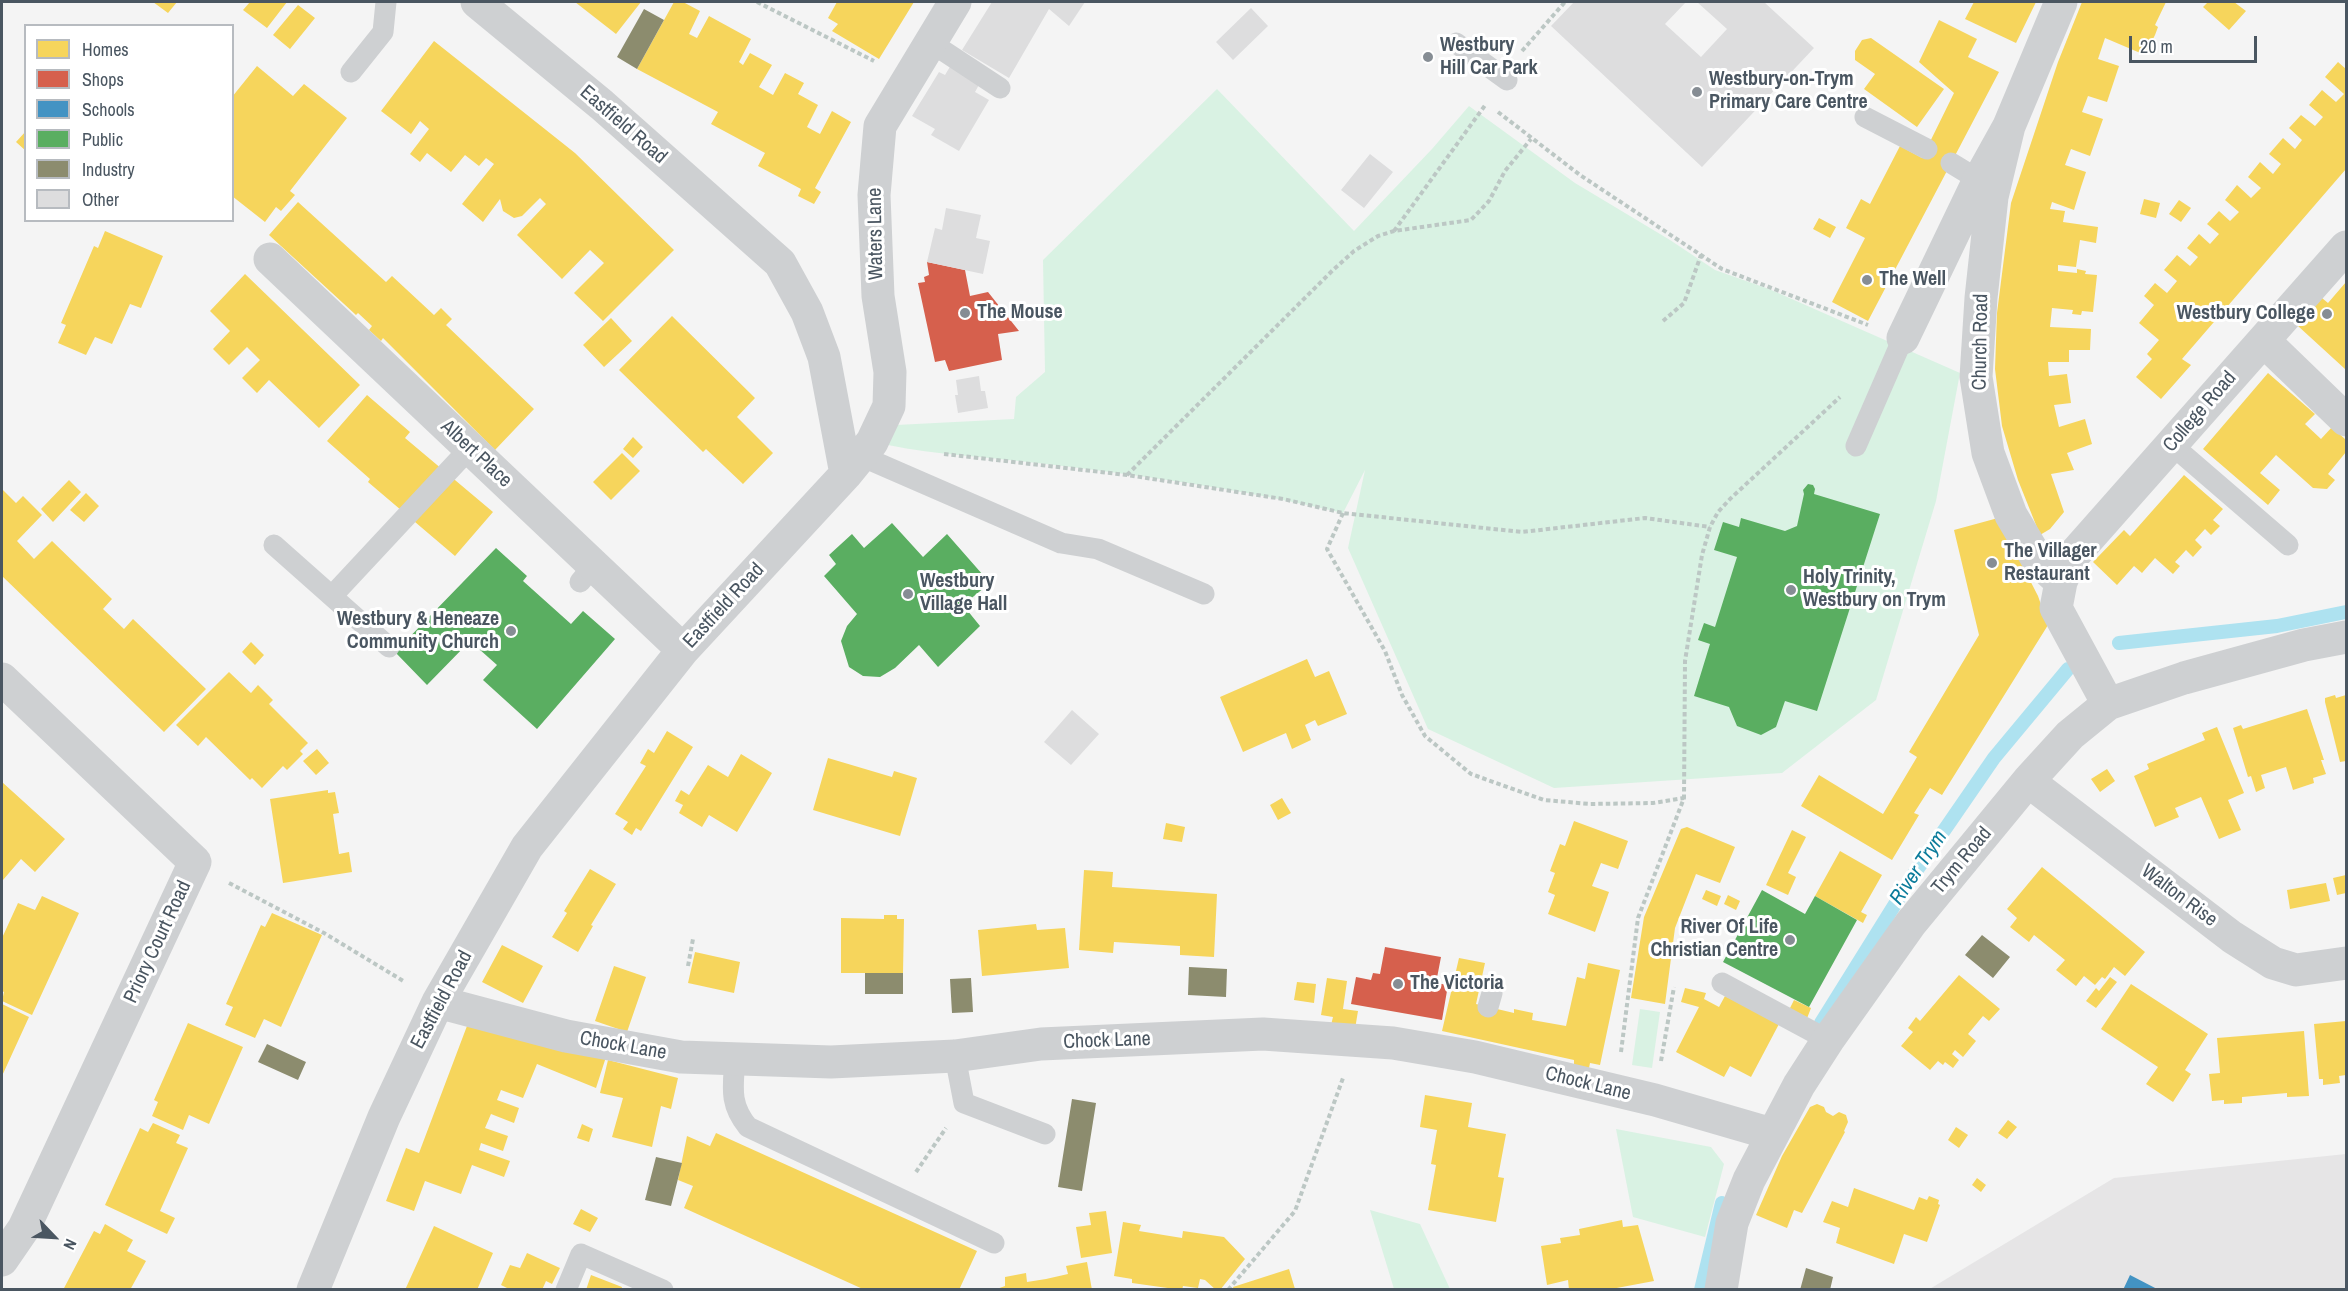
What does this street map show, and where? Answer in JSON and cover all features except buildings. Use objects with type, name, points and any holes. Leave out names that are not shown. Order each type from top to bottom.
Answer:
[{"type":"street","name":"Eastfield Road","points":[[314,1290],[384,1117],[438,1002],[527,847],[683,650],[853,465],[824,357],[807,312],[780,263],[602,105],[477,2]]},
{"type":"street","name":"Waters Lane","points":[[853,465],[872,442],[889,406],[890,372],[878,297],[874,195],[880,126],[955,2]]},
{"type":"street","name":"Church Road","points":[[1889,332],[2009,126],[2061,2]]},
{"type":"street","name":"Church Road","points":[[2009,126],[1992,197],[1980,298],[1976,377],[1988,453],[2011,515],[2039,562],[2061,582]]},
{"type":"street","name":"College Road","points":[[2061,582],[2071,558],[2346,247]]},
{"type":"street","name":"Albert Place","points":[[270,259],[470,448],[587,574],[683,650]]},
{"type":"street","points":[[2264,341],[2346,420]]},
{"type":"street","points":[[2061,582],[2056,608],[2108,704]]},
{"type":"street","name":"Trym Road","points":[[1721,1290],[1732,1223],[1749,1180],[1799,1084],[1911,923],[2028,781],[2070,735],[2108,704],[2184,678],[2304,645],[2346,637]]},
{"type":"street","name":"Priory Court Road","points":[[2,679],[195,862],[24,1228],[2,1260]]},
{"type":"street","name":"Walton Rise","points":[[2028,781],[2232,937],[2273,963],[2296,970],[2346,963]]},
{"type":"street","name":"Chock Lane","points":[[438,1002],[566,1036],[681,1057],[831,1062],[955,1056],[1041,1044],[1263,1034],[1477,1048],[1615,1091],[1772,1134]]},
{"type":"lane","points":[[351,72],[383,32],[386,2]]},
{"type":"lane","points":[[930,42],[1000,88]]},
{"type":"lane","points":[[1456,43],[1507,80]]},
{"type":"lane","points":[[1865,117],[1927,149]]},
{"type":"lane","points":[[1951,163],[1979,180]]},
{"type":"lane","points":[[1856,446],[1889,332]]},
{"type":"lane","points":[[2172,445],[2288,545]]},
{"type":"lane","points":[[332,596],[470,448]]},
{"type":"lane","points":[[853,465],[1061,543],[1098,549],[1204,594]]},
{"type":"lane","points":[[274,545],[389,647]]},
{"type":"lane","points":[[1722,983],[1828,1040]]},
{"type":"lane","points":[[955,1056],[964,1103],[1045,1134]]},
{"type":"lane","points":[[735,1059],[732,1094],[738,1115],[748,1127],[994,1243]]},
{"type":"lane","points":[[566,1290],[581,1254],[663,1290]]},
{"type":"path","points":[[757,2],[909,79]]},
{"type":"path","points":[[1482,99],[1580,175],[1722,268],[1889,332]]},
{"type":"path","points":[[1394,231],[1487,103]]},
{"type":"path","points":[[1127,475],[1354,251],[1378,236],[1394,231],[1471,220],[1489,201],[1505,171],[1532,139]]},
{"type":"path","points":[[1663,321],[1684,303],[1701,255]]},
{"type":"path","points":[[1615,1091],[1638,918],[1684,798],[1685,661],[1702,555],[1710,526],[1718,512],[1730,499],[1845,393]]},
{"type":"path","points":[[937,453],[1127,475],[1283,499],[1343,513],[1522,532],[1645,518],[1710,526]]},
{"type":"path","points":[[1343,513],[1327,549],[1385,651],[1402,695],[1425,736],[1471,774],[1544,800],[1590,804],[1653,803],[1684,798]]},
{"type":"path","points":[[195,862],[239,890],[324,933],[438,1002]]},
{"type":"path","points":[[688,966],[693,939]]},
{"type":"path","points":[[1654,1100],[1674,987]]},
{"type":"path","points":[[1228,1290],[1295,1211],[1346,1071]]},
{"type":"path","points":[[898,1198],[964,1103]]},
{"type":"shaded area","points":[[2346,1154],[2346,1289],[1928,1290],[2114,1178]]},
{"type":"green space","points":[[1217,89],[1354,231],[1432,149],[1469,106],[1575,183],[1715,270],[1769,289],[1960,373],[1936,501],[1876,700],[1782,773],[1554,788],[1428,729],[1348,548],[1365,470],[1343,513],[1229,490],[1152,478],[943,454],[888,445],[896,425],[1014,419],[1016,397],[1045,372],[1043,260]]},
{"type":"green space","points":[[1640,1009],[1660,1012],[1652,1068],[1632,1065]]},
{"type":"green space","points":[[1616,1129],[1711,1147],[1724,1164],[1705,1237],[1633,1217]]},
{"type":"green space","points":[[1370,1210],[1420,1224],[1450,1289],[1394,1289]]},
{"type":"waterway","name":"River Trym","points":[[2119,643],[2277,626],[2346,612]]},
{"type":"waterway","name":"River Trym","points":[[1821,1023],[1912,877],[1994,758],[2068,669]]},
{"type":"waterway","name":"River Trym","points":[[1701,1290],[1722,1203]]},
{"type":"place","name":"Westbury Hill Car Park","points":[[1428,57]]},
{"type":"place","name":"Westbury-on-Trym Primary Care Centre","points":[[1697,92]]},
{"type":"place","name":"The Well","points":[[1867,280]]},
{"type":"place","name":"The Mouse","points":[[965,313]]},
{"type":"place","name":"Westbury College","points":[[2327,314]]},
{"type":"place","name":"The Villager Restaurant","points":[[1992,563]]},
{"type":"place","name":"Holy Trinity, Westbury on Trym","points":[[1791,590]]},
{"type":"place","name":"Westbury Village Hall","points":[[908,594]]},
{"type":"place","name":"Westbury & Heneaze Community Church","points":[[511,631]]},
{"type":"place","name":"River Of Life Christian Centre","points":[[1790,940]]},
{"type":"place","name":"The Victoria","points":[[1398,984]]}]
